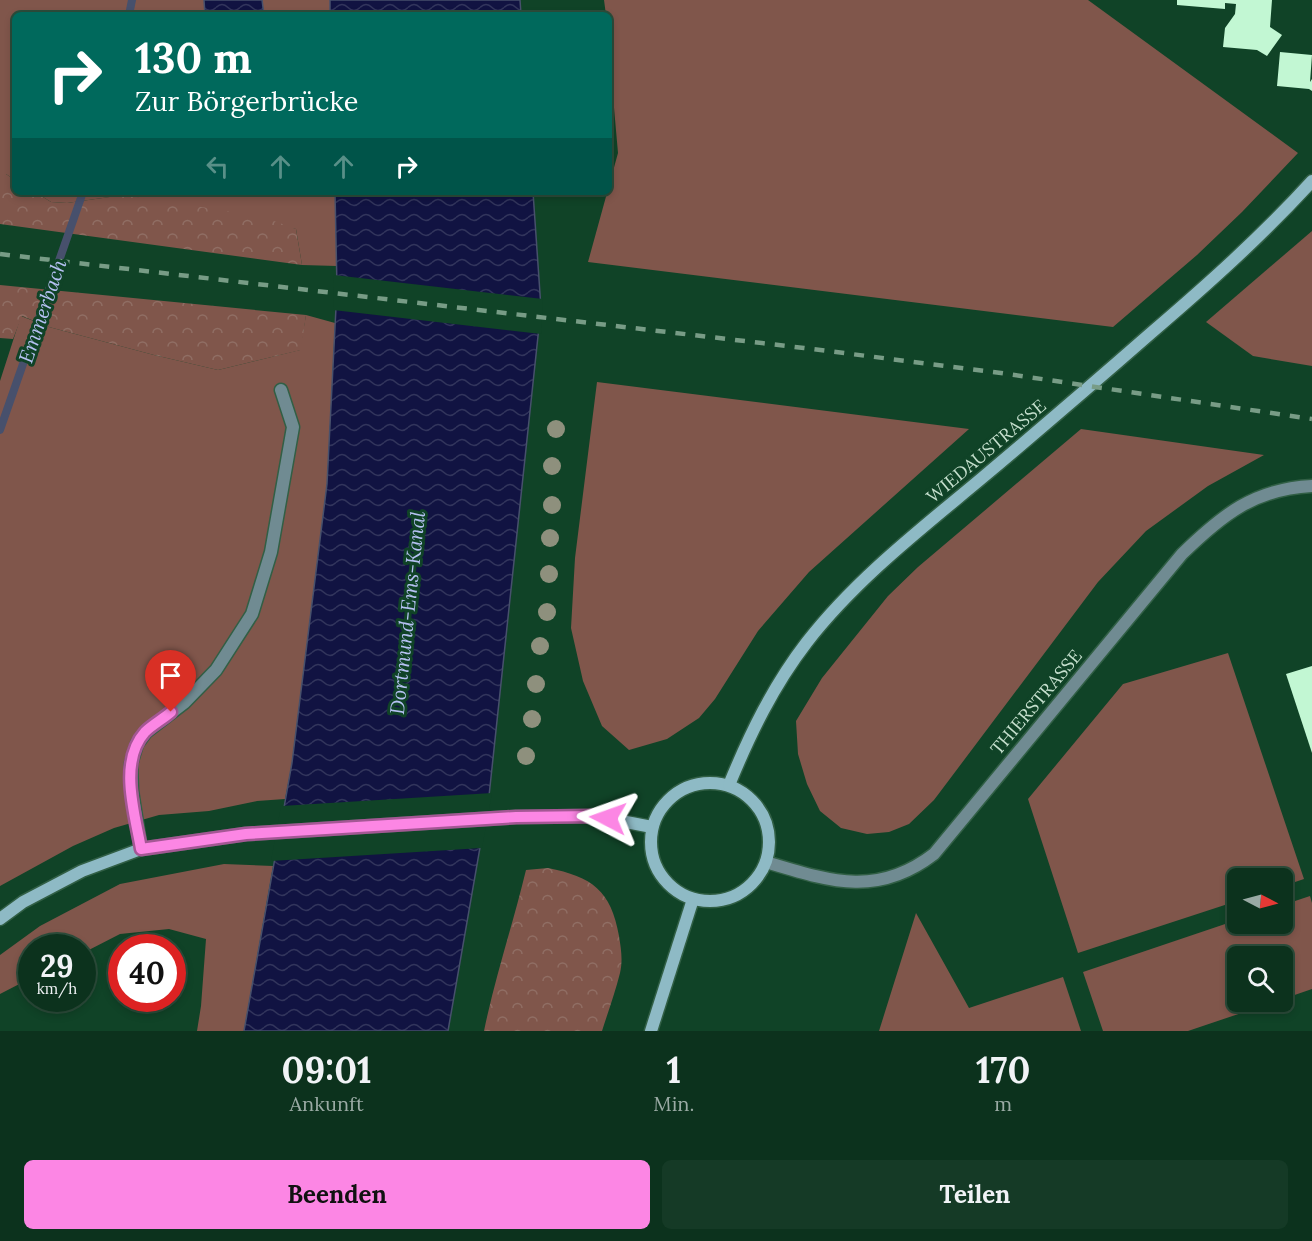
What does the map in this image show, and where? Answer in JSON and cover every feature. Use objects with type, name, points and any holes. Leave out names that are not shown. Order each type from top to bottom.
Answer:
[{"type":"main road","name":"WIEDAUSTRASSE","points":[[729,785],[751,731],[781,678],[807,642],[849,596],[903,545],[1227,267],[1282,215],[1312,181]]},
{"type":"main road","points":[[710,782],[729,785],[743,791],[762,813],[768,828],[770,845],[766,862],[758,878],[745,891],[730,899],[712,902],[693,899],[669,886],[660,875],[651,845],[652,827],[660,810],[672,796],[689,786],[710,782]]},
{"type":"main road","points":[[0,919],[23,902],[82,872],[141,849],[246,834],[516,817],[595,816],[652,827]]},
{"type":"main road","points":[[651,1031],[693,899]]},
{"type":"street","points":[[141,849],[132,790],[131,764],[137,744],[146,732],[184,703],[216,670],[252,614],[271,552],[293,428],[281,390]]},
{"type":"street","name":"THIERSTRASSE","points":[[766,862],[819,879],[844,882],[875,880],[918,867],[934,854],[1182,554],[1214,524],[1250,500],[1288,487],[1312,486]]},
{"type":"green space","points":[[0,0],[204,0],[205,12],[12,12],[12,178],[6,174],[0,174]]},
{"type":"green space","points":[[262,0],[330,0],[330,12],[264,12]]},
{"type":"green space","points":[[604,0],[1088,0],[1298,153],[1197,255],[1113,327],[588,262],[606,195],[612,195],[612,175],[618,153],[612,85],[612,12],[606,12]]},
{"type":"green space","points":[[0,174],[6,174],[12,178],[12,195],[40,195],[51,202],[67,203],[124,195],[260,216],[296,229],[302,265],[0,224]]},
{"type":"green space","points":[[40,195],[124,195],[67,203],[51,202]]},
{"type":"green space","points":[[124,195],[335,195],[337,266],[302,265],[296,229]]},
{"type":"green space","points":[[1312,231],[1312,366],[1253,356],[1206,322]]},
{"type":"green space","points":[[0,285],[306,315],[301,350],[218,370],[49,327],[22,316],[13,339],[0,338]]},
{"type":"green space","points":[[306,315],[335,323],[327,484],[292,763],[285,799],[257,801],[209,811],[159,815],[114,828],[73,846],[0,886],[0,381],[21,316],[49,327],[218,370],[300,350]]},
{"type":"green space","points":[[597,382],[969,429],[809,572],[758,631],[715,699],[699,718],[667,739],[629,750],[602,726],[583,681],[571,628],[575,558]]},
{"type":"green space","points":[[1081,429],[1264,455],[1208,486],[1146,531],[1098,582],[934,800],[909,824],[889,832],[867,834],[841,828],[820,811],[807,784],[798,754],[796,721],[822,678],[888,596],[918,567]]},
{"type":"green space","points":[[1228,653],[1304,879],[1293,883],[1293,868],[1227,868],[1227,904],[1078,953],[1028,799],[1123,684]]},
{"type":"green space","points":[[224,864],[273,866],[244,1031],[197,1031],[206,939],[169,929],[108,934],[108,940],[96,946],[96,934],[29,934],[120,884]]},
{"type":"green space","points":[[548,868],[588,881],[605,897],[611,907],[619,936],[622,959],[616,988],[602,1031],[484,1031],[526,870]]},
{"type":"green space","points":[[1310,896],[1312,903],[1312,989],[1293,996],[1293,946],[1227,946],[1227,1012],[1244,1012],[1188,1031],[1103,1031],[1083,972],[1227,923],[1227,934],[1293,934],[1293,902]]},
{"type":"green space","points":[[916,913],[969,1008],[1063,977],[1081,1031],[879,1031]]},
{"type":"green space","points":[[18,942],[18,985],[0,994],[0,955]]},
{"type":"water","points":[[204,0],[262,0],[264,12],[205,12]]},
{"type":"water","points":[[330,0],[520,0],[521,12],[330,12]]},
{"type":"water","name":"Dortmund-Ems-Kanal","points":[[335,195],[533,195],[541,308],[489,796],[448,1031],[244,1031],[292,763],[327,484],[337,288]]},
{"type":"pier","points":[[334,275],[543,299],[541,334],[333,310]]},
{"type":"pier","points":[[492,793],[482,848],[271,861],[281,806]]},
{"type":"building","points":[[1177,0],[1272,0],[1270,27],[1282,35],[1267,56],[1257,50],[1223,47],[1225,28],[1235,14],[1236,4],[1225,3],[1225,9],[1177,5]]},
{"type":"building","points":[[1280,52],[1312,55],[1310,82],[1312,79],[1312,91],[1277,86]]},
{"type":"building","points":[[1312,666],[1312,753],[1286,674]]},
{"type":"waterway","name":"Emmerbach","points":[[130,12],[132,0]]},
{"type":"waterway","name":"Emmerbach","points":[[0,430],[82,195]]},
{"type":"railway","points":[[0,254],[804,348],[1001,373],[1312,419]]},
{"type":"route","points":[[171,712],[146,732],[137,744],[131,764],[132,790],[141,849],[246,834],[516,817],[595,816],[608,818]]}]
